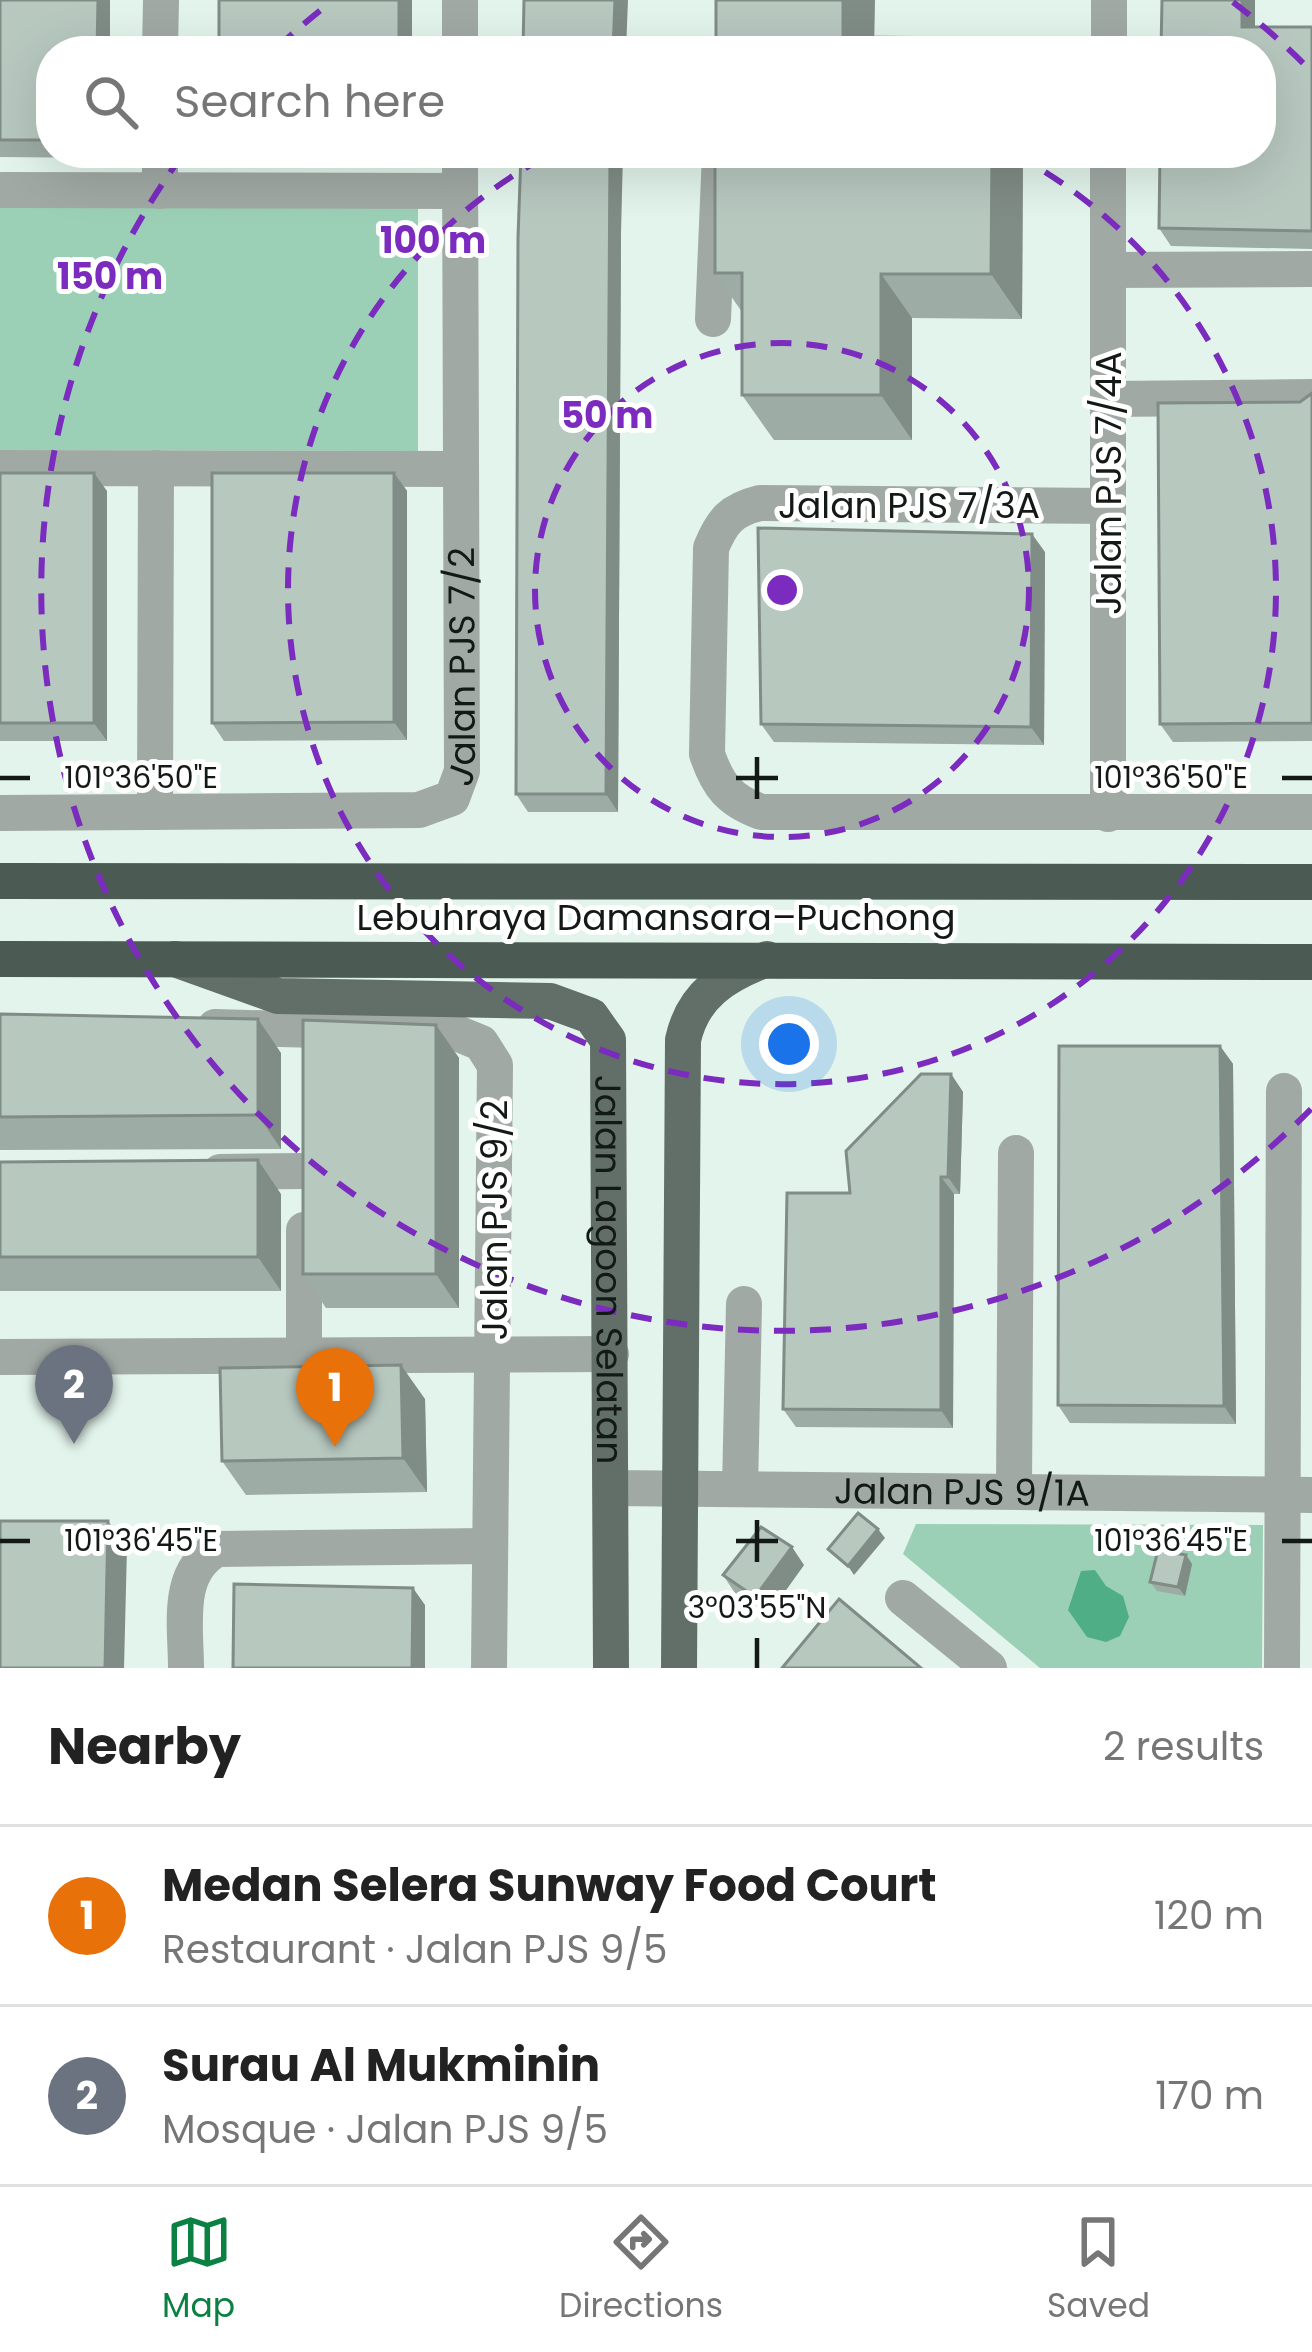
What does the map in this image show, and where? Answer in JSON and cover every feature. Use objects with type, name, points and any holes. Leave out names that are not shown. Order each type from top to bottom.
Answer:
[{"type":"highway","name":"Lebuhraya Damansara–Puchong","points":[[0,881],[1312,882]]},
{"type":"highway","name":"Lebuhraya Damansara–Puchong","points":[[0,958],[1312,962]]},
{"type":"main road","name":"Jalan Lagoon Selatan","points":[[171,958],[278,996],[550,1000],[591,1016],[608,1040],[611,1668]]},
{"type":"main road","name":"Jalan Lagoon Selatan","points":[[679,1668],[683,1040],[688,1018],[707,991],[731,973],[769,958]]},
{"type":"street","points":[[160,0],[160,36]]},
{"type":"street","points":[[460,0],[460,36]]},
{"type":"street","points":[[1108,36],[1109,0]]},
{"type":"street","points":[[160,168],[160,191]]},
{"type":"street","name":"Jalan PJS 7/2","points":[[0,813],[419,810],[452,798],[461,771],[460,168]]},
{"type":"street","points":[[713,319],[719,168]]},
{"type":"street","name":"Jalan PJS 7/4A","points":[[1108,168],[1108,814]]},
{"type":"street","points":[[0,190],[460,191]]},
{"type":"street","points":[[1108,270],[1312,269]]},
{"type":"street","points":[[1108,400],[1312,397]]},
{"type":"street","points":[[0,468],[460,469]]},
{"type":"street","points":[[155,812],[156,468]]},
{"type":"street","name":"Jalan PJS 7/3A","points":[[1108,506],[760,503],[735,509],[720,525],[711,548],[707,754],[717,784],[738,803],[761,812],[1312,812]]},
{"type":"street","name":"Jalan PJS 9/2","points":[[187,1027],[459,1034],[481,1043],[495,1065],[490,1668]]},
{"type":"street","points":[[304,1028],[304,1076]]},
{"type":"street","points":[[1282,1668],[1297,1495],[1284,1090]]},
{"type":"street","points":[[304,1124],[304,1355]]},
{"type":"street","points":[[1014,1491],[1016,1153]]},
{"type":"street","points":[[187,1172],[304,1172]]},
{"type":"street","points":[[740,1489],[744,1304]]},
{"type":"street","points":[[0,1357],[611,1354]]},
{"type":"street","name":"Jalan PJS 9/1A","points":[[611,1488],[1297,1495]]},
{"type":"street","points":[[186,1668],[190,1577],[200,1559],[217,1550],[490,1546]]},
{"type":"street","points":[[903,1598],[989,1668]]},
{"type":"shaded area","points":[[0,201],[418,202],[418,451],[0,450]]},
{"type":"shaded area","points":[[916,1524],[1263,1525],[1262,1668],[1040,1668],[903,1554]]},
{"type":"shaded area","points":[[1095,1570],[1106,1586],[1123,1596],[1129,1617],[1120,1636],[1106,1642],[1087,1637],[1068,1610],[1081,1571]]},
{"type":"building","points":[[0,0],[98,0],[97,36],[36,36],[36,140],[0,140]]},
{"type":"building","points":[[219,0],[399,0],[399,36],[219,36]]},
{"type":"building","points":[[524,0],[615,0],[614,36],[523,36]]},
{"type":"building","points":[[716,0],[843,0],[843,36],[716,36]]},
{"type":"building","points":[[1162,0],[1242,0],[1242,27],[1312,27],[1312,231],[1159,228],[1160,168],[1276,168],[1276,36],[1161,36]]},
{"type":"building","points":[[520,168],[610,168],[606,794],[516,794]]},
{"type":"building","points":[[715,168],[992,168],[991,274],[881,274],[881,395],[742,395],[742,273],[715,273]]},
{"type":"building","points":[[1312,393],[1312,723],[1160,724],[1158,403],[1300,402]]},
{"type":"building","points":[[0,473],[94,473],[94,723],[0,723]]},
{"type":"building","points":[[212,473],[394,473],[394,722],[212,723]]},
{"type":"building","points":[[758,528],[1032,534],[1031,727],[761,724]]},
{"type":"building","points":[[0,1014],[258,1019],[258,1115],[0,1117]]},
{"type":"building","points":[[303,1020],[436,1025],[436,1274],[303,1274]]},
{"type":"building","points":[[1059,1046],[1220,1046],[1224,1406],[1058,1405]]},
{"type":"building","points":[[921,1074],[951,1074],[948,1177],[941,1177],[941,1410],[783,1409],[787,1193],[850,1193],[846,1151]]},
{"type":"building","points":[[258,1160],[258,1257],[0,1257],[0,1162]]},
{"type":"building","points":[[401,1365],[403,1458],[222,1461],[220,1368]]},
{"type":"building","points":[[858,1513],[878,1529],[848,1566],[828,1549]]},
{"type":"building","points":[[0,1521],[108,1521],[105,1668],[0,1668]]},
{"type":"building","points":[[761,1527],[792,1547],[755,1597],[723,1575]]},
{"type":"building","points":[[1158,1550],[1186,1555],[1178,1587],[1150,1582]]},
{"type":"building","points":[[234,1584],[413,1588],[412,1668],[233,1668]]},
{"type":"building","points":[[839,1599],[921,1668],[782,1668]]},
{"type":"place","name":"Surau Al Mukminin","points":[[74,1444]]},
{"type":"place","name":"Medan Selera Sunway Food Court","points":[[335,1447]]}]
